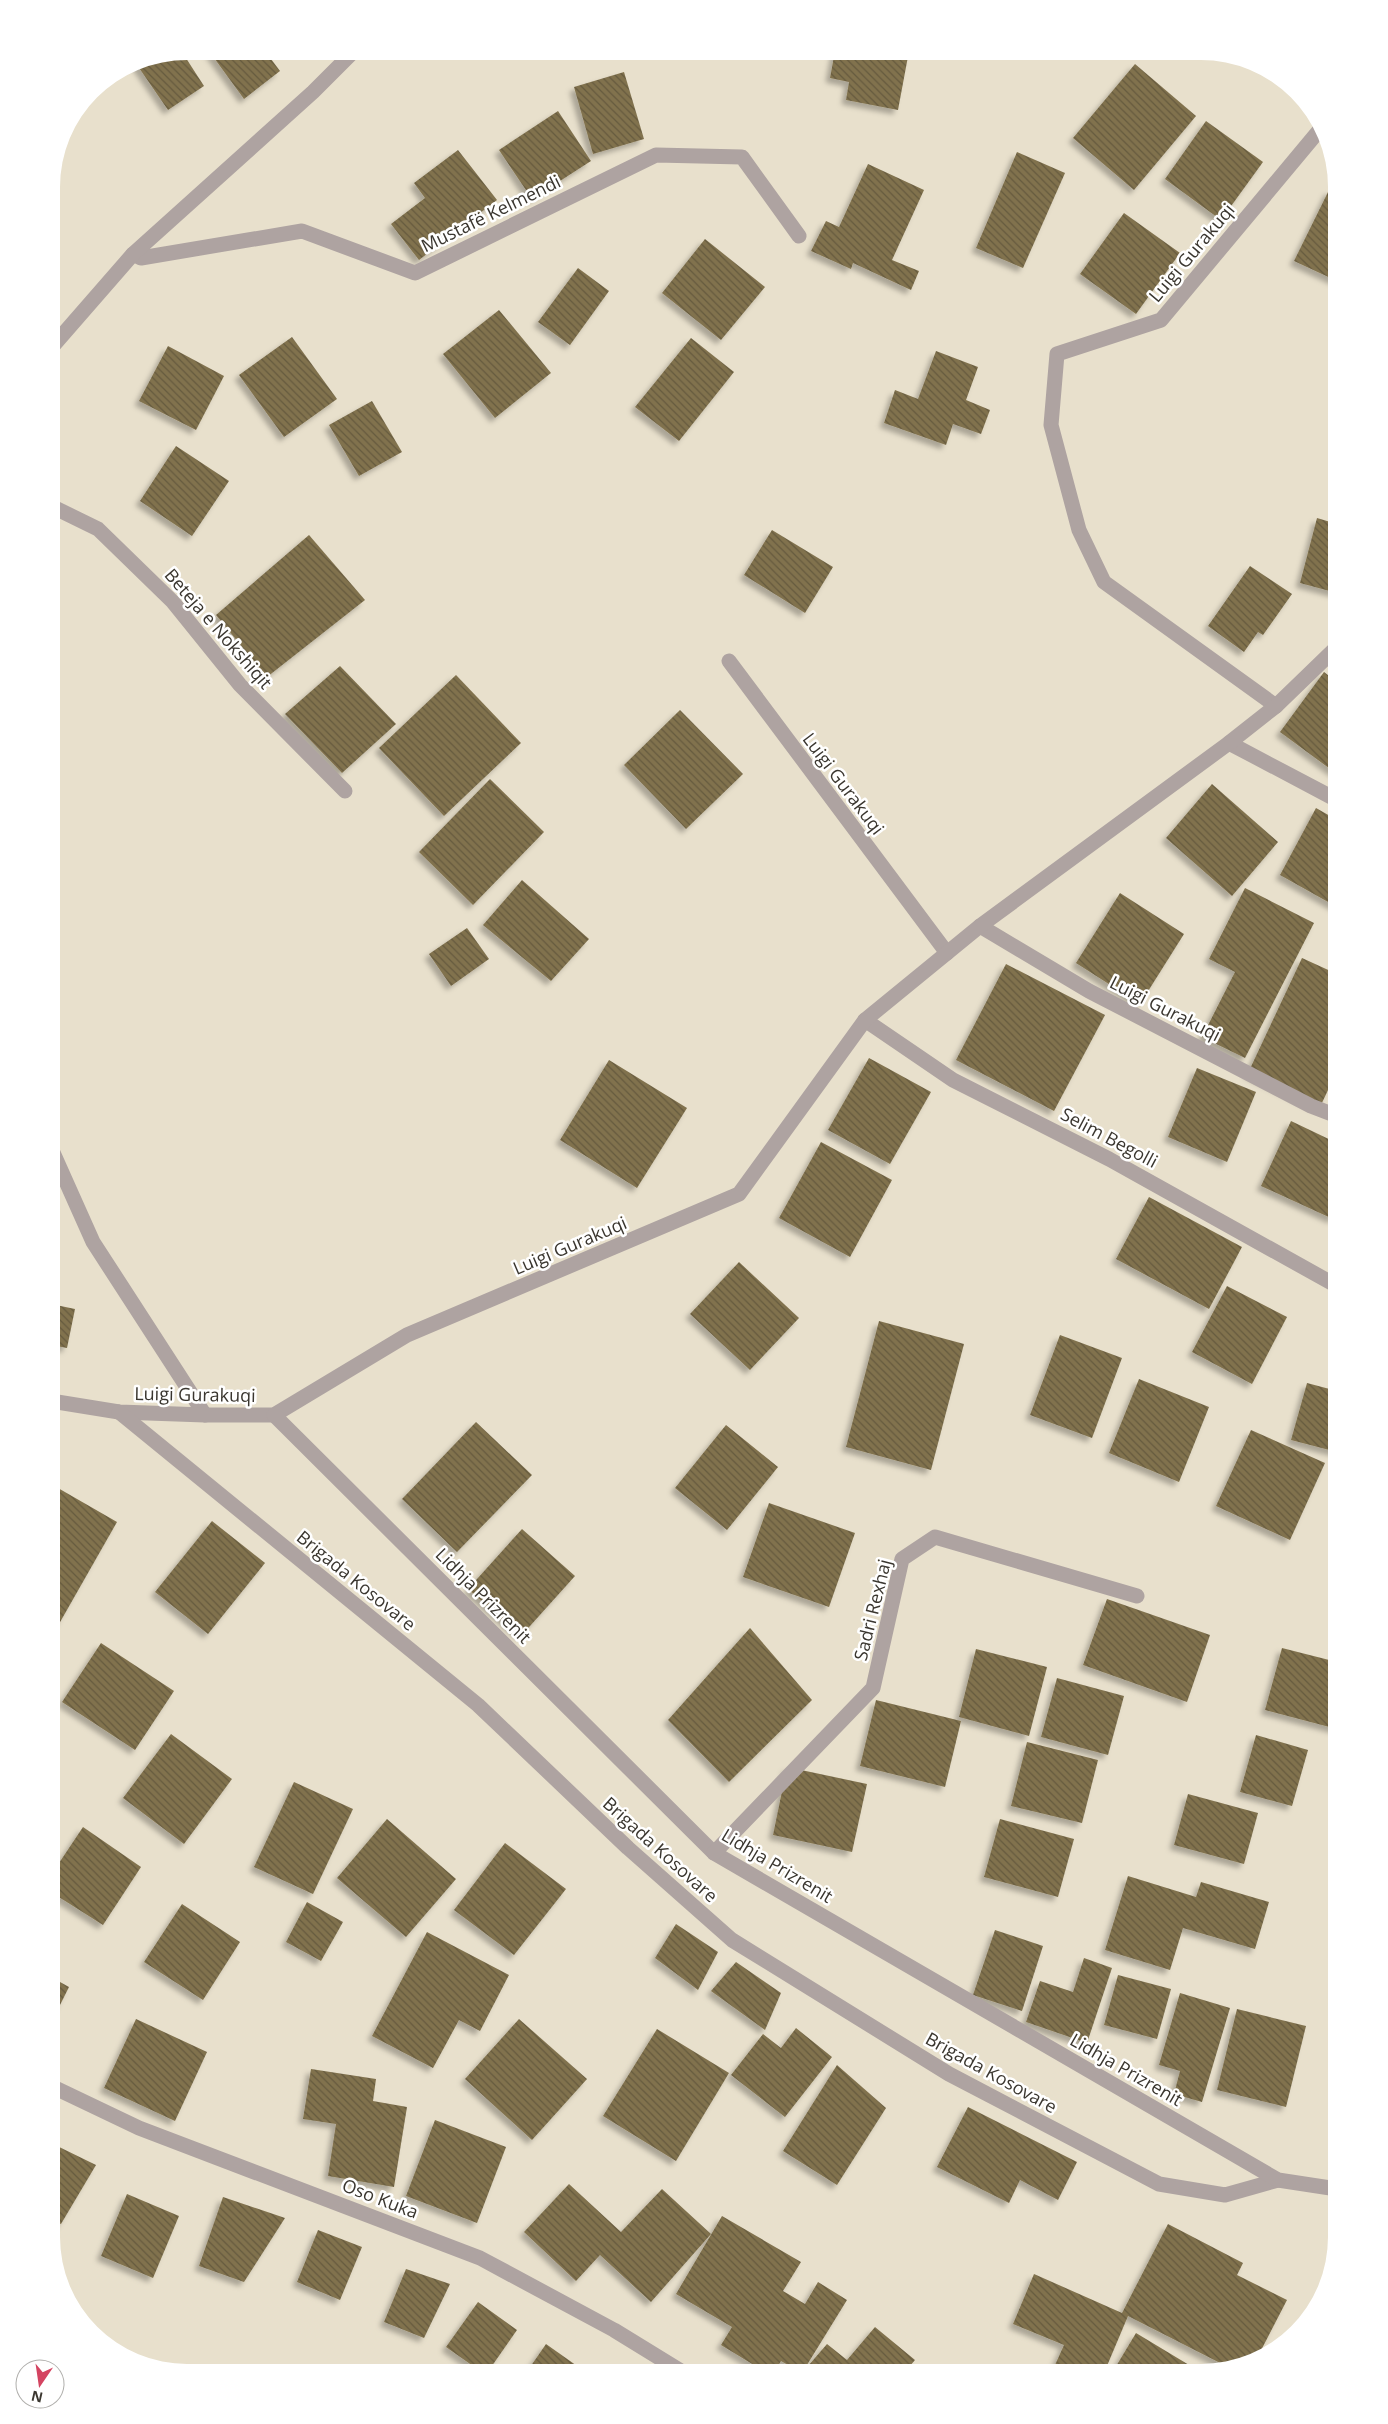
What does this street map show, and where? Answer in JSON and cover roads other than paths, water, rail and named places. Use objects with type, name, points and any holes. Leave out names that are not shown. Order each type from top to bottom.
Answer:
[{"type":"street","points":[[60,338],[133,254],[345,60]]},
{"type":"street","name":"Luigi Gurakuqi","points":[[1276,706],[1104,582],[1079,530],[1051,425],[1058,354],[1161,320],[1316,133]]},
{"type":"street","name":"Mustafë Kelmendi","points":[[133,254],[141,258],[302,231],[415,273],[656,155],[742,157],[799,236]]},
{"type":"street","name":"Beteja e Nokshiqit","points":[[60,510],[98,529],[173,602],[240,685],[345,791]]},
{"type":"street","name":"Luigi Gurakuqi","points":[[119,1412],[274,1415],[407,1336],[739,1194],[865,1020],[980,926],[1229,744],[1276,706],[1328,656]]},
{"type":"street","name":"Luigi Gurakuqi","points":[[729,661],[946,953]]},
{"type":"street","points":[[1229,744],[1328,795]]},
{"type":"street","name":"Luigi Gurakuqi","points":[[980,926],[1090,991],[1311,1106],[1328,1113]]},
{"type":"street","name":"Selim Begolli","points":[[865,1020],[953,1080],[1109,1159],[1328,1281]]},
{"type":"street","points":[[60,1168],[93,1242],[205,1415]]},
{"type":"street","points":[[60,1402],[119,1412]]},
{"type":"street","name":"Brigada Kosovare","points":[[119,1412],[478,1705],[628,1848],[732,1940],[949,2074],[1159,2184],[1225,2195],[1278,2180]]},
{"type":"street","name":"Lidhja Prizrenit","points":[[274,1415],[714,1853],[1278,2180],[1328,2188]]},
{"type":"street","name":"Sadri Rexhaj","points":[[714,1853],[873,1688],[902,1559],[934,1537],[1137,1596]]},
{"type":"street","name":"Oso Kuka","points":[[60,2090],[139,2128],[480,2258],[614,2330],[669,2364]]}]
